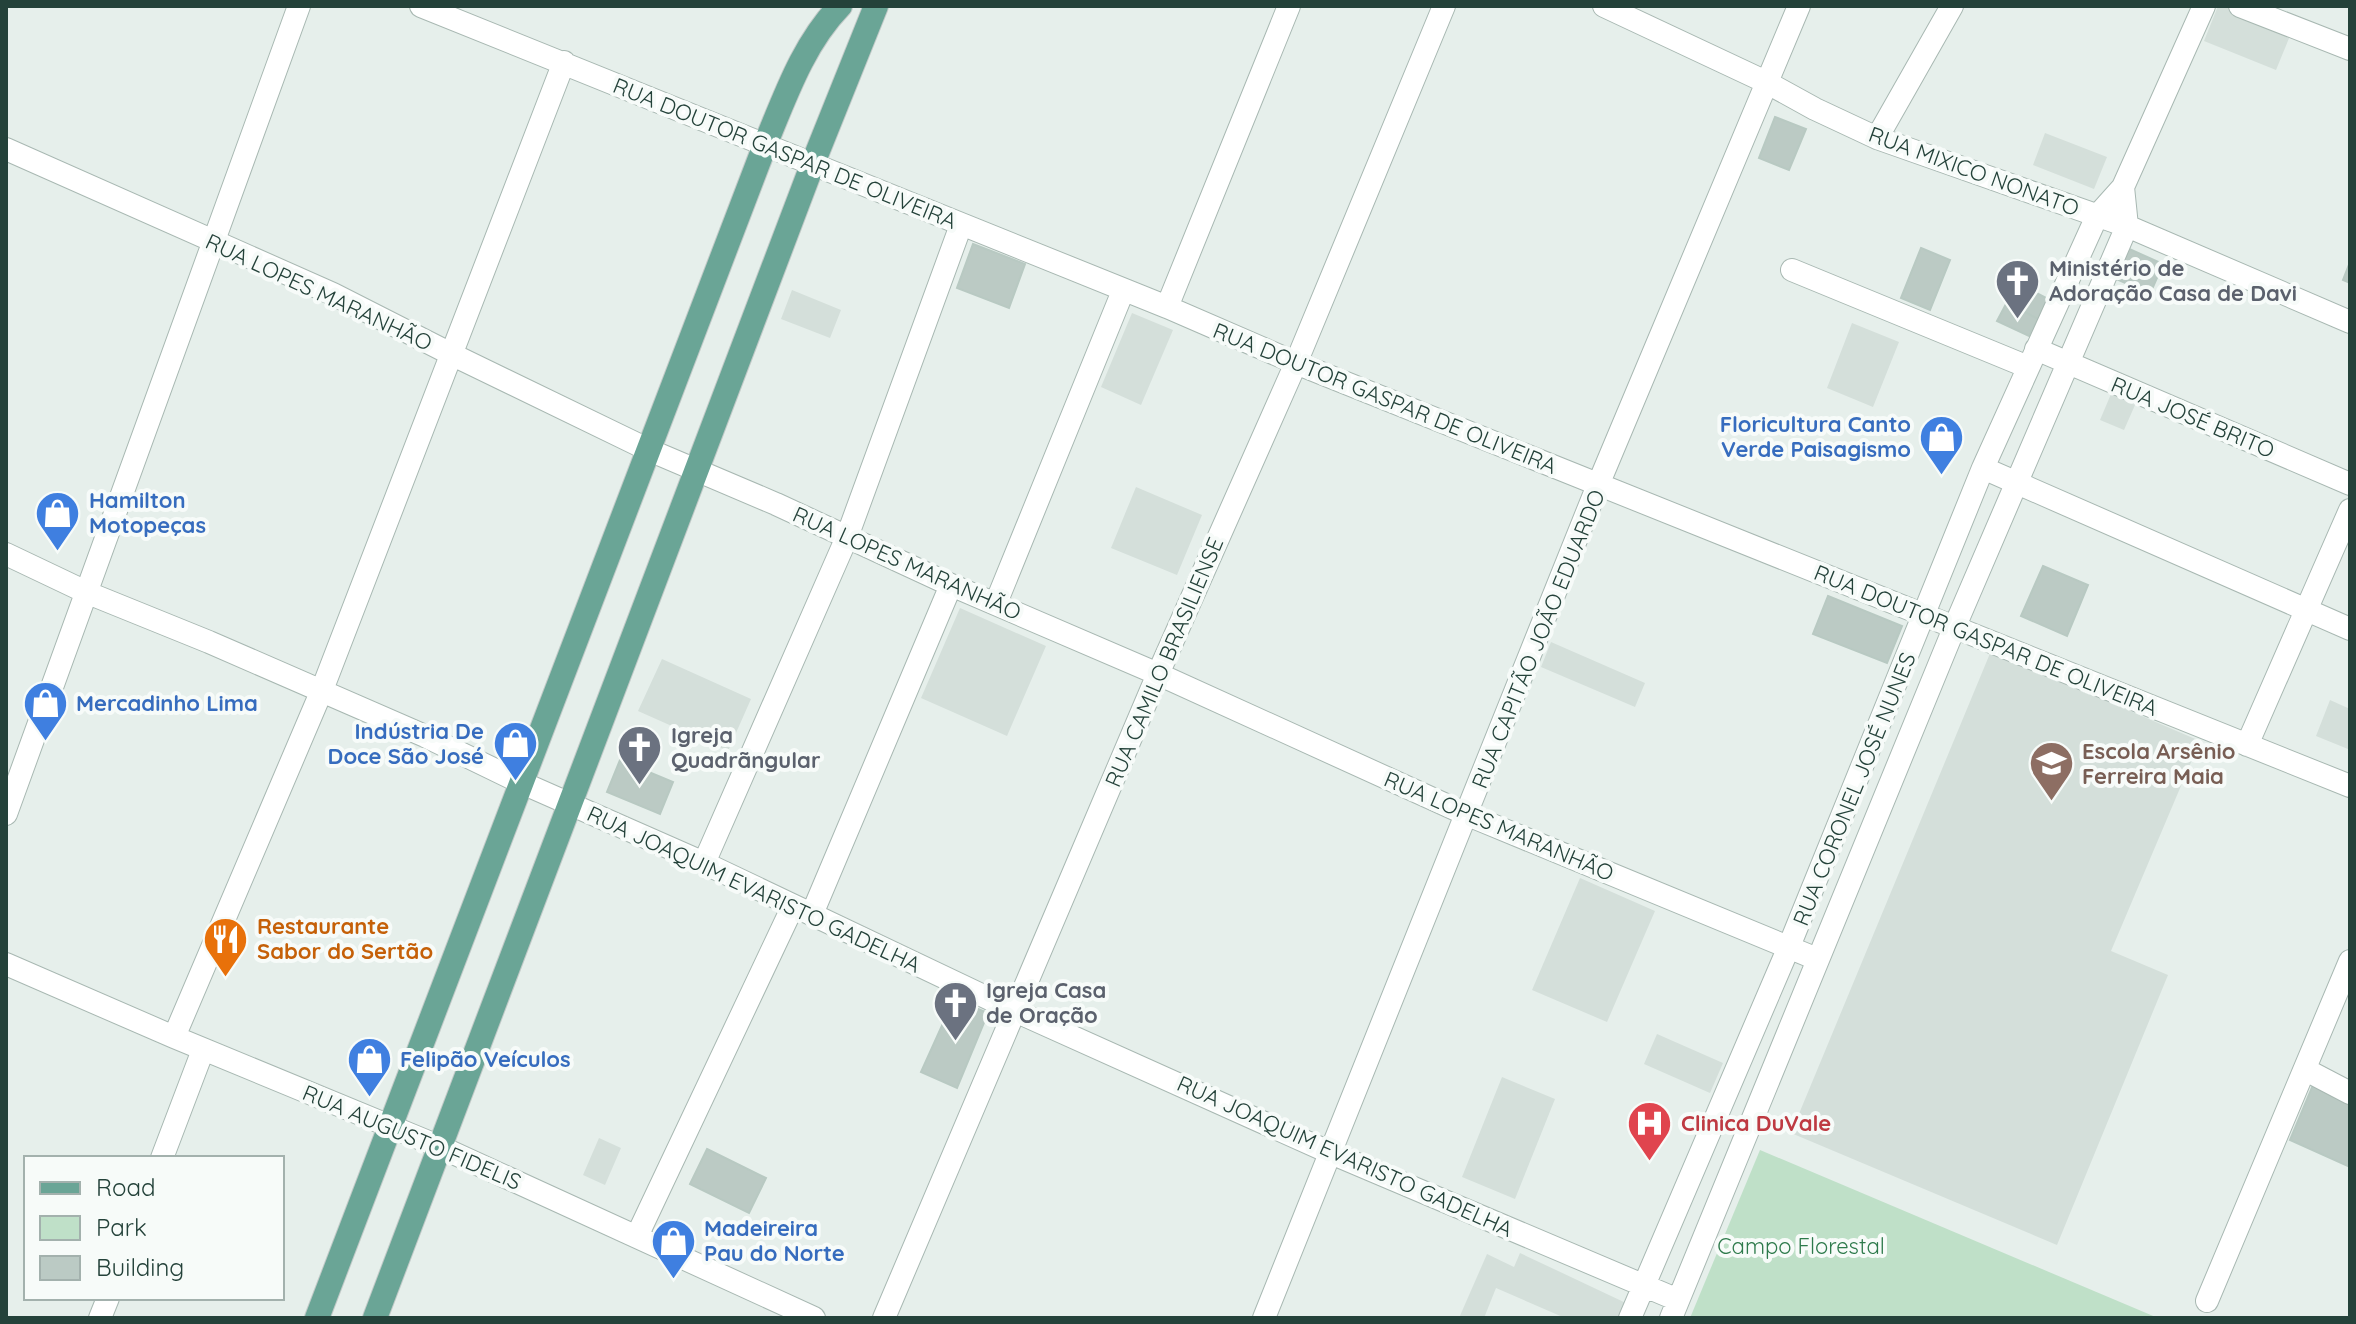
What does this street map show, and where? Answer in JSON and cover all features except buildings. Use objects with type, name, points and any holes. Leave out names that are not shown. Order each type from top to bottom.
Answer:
[{"type":"main road","points":[[317,1318],[388,1125],[765,145],[808,50],[821,27],[840,6]]},
{"type":"main road","points":[[375,1318],[813,163],[876,6]]},
{"type":"street","points":[[6,814],[299,6]]},
{"type":"street","name":"RUA DOUTOR GASPAR DE OLIVEIRA","points":[[421,6],[1167,307],[1296,363],[2350,786]]},
{"type":"street","points":[[1167,307],[1289,6]]},
{"type":"street","name":"RUA CAMILO BRASILIENSE","points":[[884,1318],[1158,674],[1296,363],[1444,6]]},
{"type":"street","name":"RUA MIXICO NONATO","points":[[1604,6],[1877,138],[2127,226],[2350,322]]},
{"type":"street","name":"RUA CAPITÃO JOÃO EDUARDO","points":[[1264,1318],[1598,485],[1799,6]]},
{"type":"street","points":[[1877,138],[1952,6]]},
{"type":"street","points":[[2127,226],[2123,187],[2204,6]]},
{"type":"street","points":[[2240,6],[2350,49]]},
{"type":"street","points":[[174,1037],[322,690],[564,62]]},
{"type":"street","name":"RUA LOPES MARANHÃO","points":[[6,149],[333,294],[697,472],[1158,674],[1468,815],[1817,959]]},
{"type":"street","name":"RUA CORONEL JOSÉ NUNES","points":[[1630,1318],[1788,949],[1926,615],[1983,468],[2097,216],[2123,187]]},
{"type":"street","points":[[704,863],[847,537],[961,225]]},
{"type":"street","name":"RUA CORONEL JOSÉ NUNES","points":[[1675,1309],[1955,626],[2127,226]]},
{"type":"street","name":"RUA JOSÉ BRITO","points":[[1792,270],[2032,358],[2068,364],[2350,484]]},
{"type":"street","points":[[996,603],[1123,291]]},
{"type":"street","points":[[1983,468],[2350,629]]},
{"type":"street","points":[[2247,745],[2350,510]]},
{"type":"street","name":"RUA JOAQUIM EVARISTO GADELHA","points":[[6,554],[88,593],[425,736],[520,782],[704,863],[1015,1011],[1331,1153],[1643,1287],[1675,1309]]},
{"type":"street","points":[[637,1236],[802,910],[951,585]]},
{"type":"street","points":[[2207,1301],[2350,961]]},
{"type":"street","name":"RUA AUGUSTO FIDELIS","points":[[6,964],[203,1050],[438,1146],[814,1318]]},
{"type":"street","points":[[163,1156],[203,1050]]},
{"type":"street","points":[[2306,1070],[2350,1093]]},
{"type":"shaded area","points":[[2218,6],[2246,6],[2294,26],[2276,70],[2204,41]]},
{"type":"shaded area","points":[[2045,133],[2107,157],[2094,189],[2033,165]]},
{"type":"shaded area","points":[[792,290],[841,310],[830,338],[781,319]]},
{"type":"shaded area","points":[[1132,313],[1173,330],[1141,405],[1101,387]]},
{"type":"shaded area","points":[[1852,323],[1899,342],[1873,407],[1827,388]]},
{"type":"shaded area","points":[[2111,394],[2135,405],[2124,430],[2100,420]]},
{"type":"shaded area","points":[[1136,487],[1202,515],[1177,575],[1111,548]]},
{"type":"shaded area","points":[[960,608],[1046,646],[1007,736],[921,698]]},
{"type":"shaded area","points":[[1551,642],[1645,683],[1635,707],[1541,667]]},
{"type":"shaded area","points":[[1991,651],[2200,741],[2111,951],[2168,975],[2057,1245],[1791,1133]]},
{"type":"shaded area","points":[[662,659],[751,699],[728,751],[638,711]]},
{"type":"shaded area","points":[[2330,700],[2350,709],[2348,749],[2316,736]]},
{"type":"shaded area","points":[[1580,878],[1655,911],[1607,1022],[1532,990]]},
{"type":"shaded area","points":[[1657,1034],[1723,1063],[1710,1093],[1644,1064]]},
{"type":"shaded area","points":[[1502,1077],[1555,1099],[1515,1199],[1462,1177]]},
{"type":"shaded area","points":[[599,1138],[621,1148],[605,1185],[583,1175]]},
{"type":"shaded area","points":[[1520,1253],[1628,1304],[1622,1318],[1565,1318],[1496,1288],[1484,1318],[1459,1318],[1487,1254],[1514,1267]]},
{"type":"green space","name":"Campo Florestal","points":[[1760,1150],[2158,1318],[1690,1318]]},
{"type":"place","name":"Ministério de Adoração Casa de Davi","points":[[2018,320]]},
{"type":"place","name":"Floricultura Canto Verde Paisagismo","points":[[1942,476]]},
{"type":"place","name":"Hamilton Motopeças","points":[[58,552]]},
{"type":"place","name":"Mercadinho Lima","points":[[45,742]]},
{"type":"place","name":"Indústria De Doce São José","points":[[515,783]]},
{"type":"place","name":"Igreja Quadrãngular","points":[[640,787]]},
{"type":"place","name":"Escola Arsênio Ferreira Maia","points":[[2051,803]]},
{"type":"place","name":"Restaurante Sabor do Sertão","points":[[226,978]]},
{"type":"place","name":"Igreja Casa de Oração","points":[[955,1042]]},
{"type":"place","name":"Felipão Veículos","points":[[369,1098]]},
{"type":"place","name":"Clinica DuVale","points":[[1650,1162]]},
{"type":"place","name":"Madeireira Pau do Norte","points":[[673,1280]]}]
